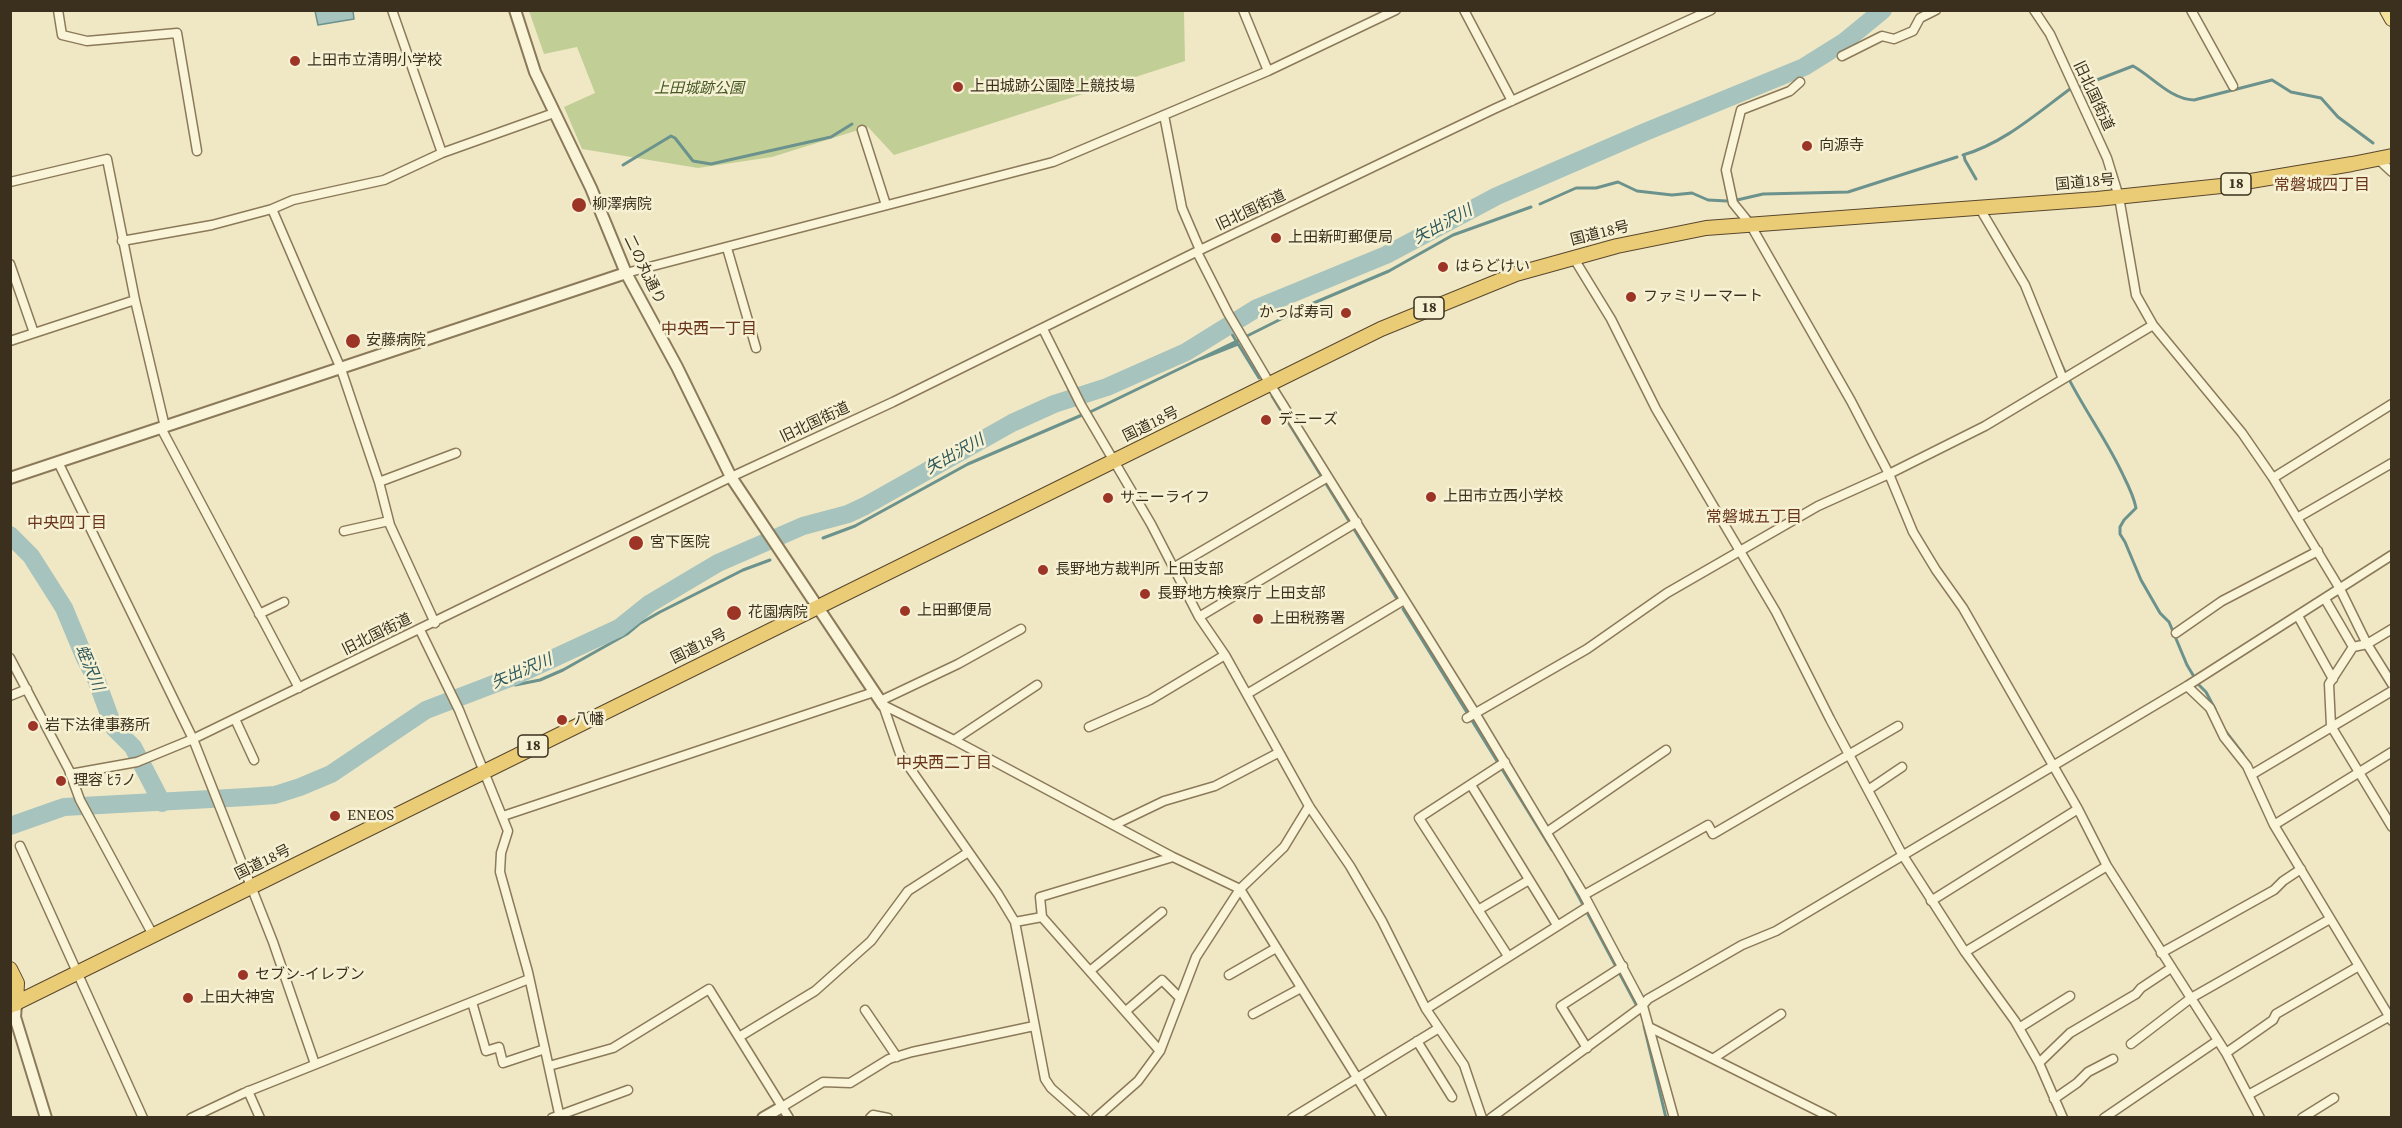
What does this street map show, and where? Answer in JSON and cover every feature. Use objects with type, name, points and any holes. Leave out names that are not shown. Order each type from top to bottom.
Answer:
[{"type":"highway","name":"国道18号","points":[[13,1005],[1270,384],[1415,314],[1516,274],[1573,257],[1706,228],[2119,197],[2221,186],[2385,157]]},
{"type":"highway","points":[[10,969],[17,983],[13,1005]]},
{"type":"main road","points":[[2386,10],[2391,19]]},
{"type":"street","points":[[58,10],[62,35],[87,41],[177,33],[198,151]]},
{"type":"street","points":[[392,10],[442,153]]},
{"type":"street","name":"二の丸通り","points":[[515,10],[535,72],[591,188],[626,273],[677,367],[731,477],[816,608]]},
{"type":"street","points":[[1243,10],[1268,71]]},
{"type":"street","points":[[10,478],[626,273],[1053,162],[1268,71],[1396,10]]},
{"type":"street","points":[[1464,10],[1512,100],[1711,10]]},
{"type":"street","points":[[1842,56],[1882,36],[1894,39],[1913,31],[1920,18],[1936,10]]},
{"type":"street","name":"旧北国街道","points":[[2034,10],[2050,34],[2107,158],[2119,197],[2136,295],[2153,325],[2235,425],[2273,478],[2340,589],[2367,644],[2391,684]]},
{"type":"street","points":[[2191,10],[2233,86]]},
{"type":"street","points":[[1800,82],[1790,91],[1741,110],[1726,170],[1733,202],[1750,224],[1851,401],[1889,474],[1913,532],[1963,608],[2078,809],[2107,866],[2226,1053],[2260,1118]]},
{"type":"street","name":"旧北国街道","points":[[70,774],[141,760],[193,739],[1512,100]]},
{"type":"street","points":[[122,242],[212,225],[272,209],[293,200],[384,180],[442,153],[554,113]]},
{"type":"street","points":[[1164,115],[1182,208],[1198,251],[1228,313],[1357,522],[1471,716],[1505,762],[1584,895],[1643,1006],[1651,1028],[1674,1118]]},
{"type":"street","points":[[862,130],[886,205]]},
{"type":"street","points":[[2385,157],[2391,172]]},
{"type":"street","points":[[10,182],[107,159],[122,242],[163,427],[299,688]]},
{"type":"street","points":[[1979,207],[2025,285],[2063,379]]},
{"type":"street","points":[[272,209],[341,369],[379,482],[389,520],[435,623]]},
{"type":"street","points":[[727,248],[756,348]]},
{"type":"street","points":[[1573,257],[1611,319],[1656,409],[1776,612],[1902,854],[1965,952],[2019,1028],[2039,1063],[2063,1118]]},
{"type":"street","points":[[10,264],[34,333]]},
{"type":"street","points":[[10,341],[135,300]]},
{"type":"street","points":[[1471,716],[1587,649],[1667,593],[1818,506],[1889,474],[1985,426],[2153,325]]},
{"type":"street","points":[[1043,329],[1081,405],[1151,524],[1199,617],[1225,655],[1309,806],[1350,866],[1426,1009],[1464,1065],[1482,1118]]},
{"type":"street","points":[[2273,478],[2391,404]]},
{"type":"street","points":[[379,482],[456,453]]},
{"type":"street","points":[[58,462],[193,739],[223,810],[273,942],[315,1064]]},
{"type":"street","points":[[2297,518],[2391,463]]},
{"type":"street","points":[[1173,568],[1328,477]]},
{"type":"street","points":[[344,531],[389,520]]},
{"type":"street","points":[[1199,617],[1357,522]]},
{"type":"street","points":[[2176,633],[2222,601],[2318,551]]},
{"type":"street","points":[[1491,1118],[1643,1006],[1648,999],[1742,945],[1776,931],[2187,686],[2391,555]]},
{"type":"street","points":[[2325,599],[2354,647]]},
{"type":"street","points":[[1246,694],[1404,600]]},
{"type":"street","points":[[259,614],[284,602]]},
{"type":"street","points":[[816,608],[879,700],[900,754],[1015,922],[1045,1079],[1051,1088],[1080,1116]]},
{"type":"street","points":[[2298,616],[2333,679]]},
{"type":"street","points":[[503,816],[879,700],[958,664],[1021,629]]},
{"type":"street","points":[[2391,629],[2367,644],[2354,647],[2329,684],[2331,726],[2391,827]]},
{"type":"street","points":[[420,630],[459,710],[508,831],[501,853],[501,872],[530,979],[549,1066],[557,1117],[628,1090]]},
{"type":"street","points":[[1089,728],[1150,700],[1225,655]]},
{"type":"street","points":[[10,658],[70,774],[80,800],[153,934]]},
{"type":"street","points":[[954,740],[1037,685]]},
{"type":"street","points":[[2187,686],[2210,708],[2224,737],[2251,775],[2274,825],[2390,1017],[2248,1095]]},
{"type":"street","points":[[10,696],[27,689]]},
{"type":"street","points":[[2251,775],[2391,691]]},
{"type":"street","points":[[879,700],[1173,857],[1240,889],[1382,1118]]},
{"type":"street","points":[[235,719],[254,760]]},
{"type":"street","points":[[1584,895],[1708,825],[1713,834],[1898,726]]},
{"type":"street","points":[[1547,832],[1666,750]]},
{"type":"street","points":[[2274,825],[2391,752]]},
{"type":"street","points":[[1114,825],[1164,801],[1215,786],[1278,753]]},
{"type":"street","points":[[1505,762],[1419,818],[1508,956]]},
{"type":"street","points":[[1868,790],[1902,767]]},
{"type":"street","points":[[1471,785],[1557,925]]},
{"type":"street","points":[[1096,1118],[1138,1081],[1160,1050],[1196,957],[1240,889],[1284,847],[1309,806]]},
{"type":"street","points":[[1931,901],[2078,809]]},
{"type":"street","points":[[20,846],[143,1118]]},
{"type":"street","points":[[739,1037],[815,992],[871,941],[908,891],[967,853]]},
{"type":"street","points":[[1160,1050],[1042,917],[1040,897],[1173,857]]},
{"type":"street","points":[[1965,952],[2107,866]]},
{"type":"street","points":[[2161,953],[2274,890],[2301,869]]},
{"type":"street","points":[[1478,909],[1529,880]]},
{"type":"street","points":[[1426,1009],[1589,906]]},
{"type":"street","points":[[1091,970],[1162,912]]},
{"type":"street","points":[[1015,922],[1042,917]]},
{"type":"street","points":[[2131,1044],[2191,998],[2330,919]]},
{"type":"street","points":[[1229,975],[1276,948]]},
{"type":"street","points":[[1587,1047],[1561,1006],[1623,966]]},
{"type":"street","points":[[2226,1053],[2273,1020],[2276,1014],[2359,966]]},
{"type":"street","points":[[2039,1063],[2070,1033],[2136,994],[2141,988],[2171,968]]},
{"type":"street","points":[[191,1118],[248,1091],[530,979]]},
{"type":"street","points":[[1126,1011],[1162,980],[1180,998]]},
{"type":"street","points":[[1253,1014],[1301,988]]},
{"type":"street","points":[[549,1066],[613,1048],[709,989],[789,1118]]},
{"type":"street","points":[[2019,1028],[2070,996]]},
{"type":"street","points":[[472,1002],[486,1051],[499,1047],[503,1063],[545,1049]]},
{"type":"street","points":[[13,1005],[46,1118]]},
{"type":"street","points":[[865,1010],[897,1057]]},
{"type":"street","points":[[1714,1058],[1781,1014]]},
{"type":"street","points":[[764,1118],[824,1082],[850,1083],[897,1057],[947,1043],[1034,1026]]},
{"type":"street","points":[[1292,1118],[1439,1028]]},
{"type":"street","points":[[1651,1028],[1832,1118]]},
{"type":"street","points":[[1417,1041],[1452,1097]]},
{"type":"street","points":[[2104,1118],[2217,1041]]},
{"type":"street","points":[[2054,1099],[2088,1072],[2113,1059]]},
{"type":"street","points":[[248,1091],[260,1118]]},
{"type":"street","points":[[2302,1118],[2334,1098]]},
{"type":"street","points":[[1810,1118],[1818,1111]]},
{"type":"street","points":[[870,1118],[873,1115],[888,1118]]},
{"type":"green space","name":"上田城跡公園","points":[[529,11],[1184,11],[1185,61],[894,155],[868,127],[772,157],[698,168],[582,149],[564,107],[595,93],[577,47],[544,54]]},
{"type":"water","points":[[315,11],[353,11],[354,19],[318,25]]},
{"type":"waterway","name":"矢出沢川","points":[[10,826],[64,807],[275,795],[331,774],[426,710],[515,676],[619,628],[649,604],[718,563],[803,526],[848,514],[865,506],[1012,423],[1054,404],[1107,387],[1186,352],[1257,308],[1386,255],[1497,196],[1804,67],[1844,42],[1883,10]]},
{"type":"waterway","points":[[2076,88],[2133,66],[2169,92],[2194,100],[2272,80],[2291,92],[2321,98],[2338,117],[2373,143]]},
{"type":"waterway","points":[[1963,155],[2006,135],[2070,89]]},
{"type":"waterway","points":[[623,165],[671,136],[693,161],[711,164],[831,137],[852,124]]},
{"type":"waterway","points":[[1964,155],[1976,179]]},
{"type":"waterway","points":[[1737,200],[1763,194],[1848,192],[1957,157]]},
{"type":"waterway","points":[[1540,204],[1576,188],[1596,188],[1618,182],[1637,191],[1672,195],[1692,193],[1708,200],[1727,201]]},
{"type":"waterway","points":[[1245,337],[1309,305],[1389,271],[1453,235],[1531,207]]},
{"type":"waterway","points":[[2004,242],[2028,283]]},
{"type":"waterway","points":[[1227,326],[1259,378]]},
{"type":"waterway","points":[[1088,413],[1239,340]]},
{"type":"waterway","points":[[1200,359],[1238,344]]},
{"type":"waterway","points":[[2060,361],[2117,462],[2133,496],[2136,508],[2124,520],[2120,527],[2120,534],[2141,580],[2160,613],[2169,622],[2187,665],[2215,709]]},
{"type":"waterway","points":[[1272,396],[1397,599]]},
{"type":"waterway","points":[[823,538],[855,526],[968,464],[1082,415]]},
{"type":"waterway","name":"蛭沢川","points":[[10,535],[31,556],[64,608],[96,679],[114,728],[133,747],[162,803]]},
{"type":"waterway","points":[[505,680],[515,685],[540,680],[563,670],[627,634],[660,612],[743,570],[770,560]]},
{"type":"waterway","points":[[1403,609],[1552,850]]},
{"type":"waterway","points":[[2223,728],[2243,754]]},
{"type":"waterway","points":[[1565,871],[1638,1008]]},
{"type":"waterway","points":[[1644,1026],[1666,1118]]},
{"type":"place","name":"上田市立清明小学校","points":[[295,61]]},
{"type":"place","name":"上田城跡公園陸上競技場","points":[[958,87]]},
{"type":"place","name":"向源寺","points":[[1807,146]]},
{"type":"place","name":"柳澤病院","points":[[579,205]]},
{"type":"place","name":"上田新町郵便局","points":[[1276,238]]},
{"type":"place","name":"はらどけい","points":[[1443,267]]},
{"type":"place","name":"ファミリーマート","points":[[1631,297]]},
{"type":"place","name":"かっぱ寿司","points":[[1346,313]]},
{"type":"place","name":"安藤病院","points":[[353,341]]},
{"type":"place","name":"デニーズ","points":[[1266,420]]},
{"type":"place","name":"上田市立西小学校","points":[[1431,497]]},
{"type":"place","name":"サニーライフ","points":[[1108,498]]},
{"type":"place","name":"宮下医院","points":[[636,543]]},
{"type":"place","name":"長野地方裁判所 上田支部","points":[[1043,570]]},
{"type":"place","name":"長野地方検察庁 上田支部","points":[[1145,594]]},
{"type":"place","name":"上田郵便局","points":[[905,611]]},
{"type":"place","name":"花園病院","points":[[734,613]]},
{"type":"place","name":"上田税務署","points":[[1258,619]]},
{"type":"place","name":"八幡","points":[[562,720]]},
{"type":"place","name":"岩下法律事務所","points":[[33,726]]},
{"type":"place","name":"理容 ﾋﾗノ","points":[[61,781]]},
{"type":"place","name":"ENEOS","points":[[335,816]]},
{"type":"place","name":"セブン-イレブン","points":[[243,975]]},
{"type":"place","name":"上田大神宮","points":[[188,998]]},
{"type":"district","name":"常磐城四丁目","points":[[2322,186]]},
{"type":"district","name":"中央西一丁目","points":[[709,330]]},
{"type":"district","name":"常磐城五丁目","points":[[1754,518]]},
{"type":"district","name":"中央四丁目","points":[[67,524]]},
{"type":"district","name":"中央西二丁目","points":[[944,764]]}]
